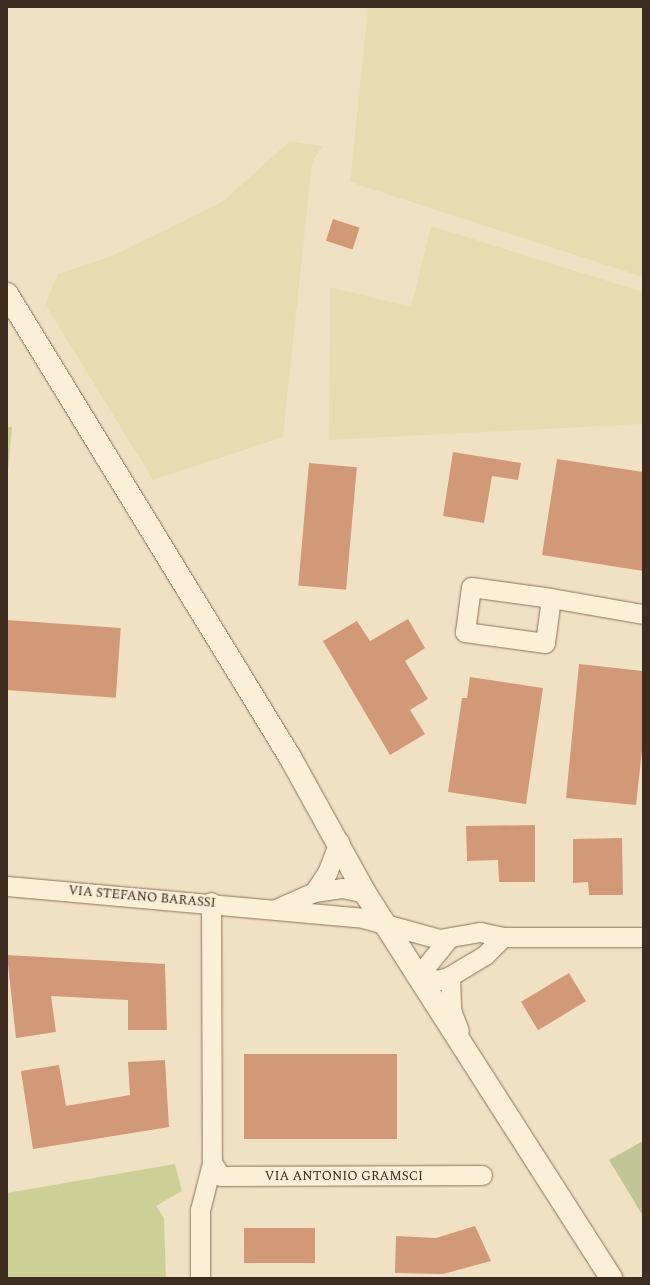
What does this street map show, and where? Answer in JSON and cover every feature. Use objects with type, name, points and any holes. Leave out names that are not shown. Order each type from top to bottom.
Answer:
[{"type":"main road","points":[[7,294],[339,841],[365,893],[462,1039],[611,1278]]},
{"type":"street","points":[[551,598],[545,643],[465,632],[471,588],[551,598],[643,614]]},
{"type":"street","points":[[314,892],[327,873],[339,841]]},
{"type":"street","name":"VIA STEFANO BARASSI","points":[[7,886],[211,902],[276,909],[384,923],[425,937],[449,938],[480,932],[503,937],[643,937]]},
{"type":"street","points":[[276,909],[314,892],[342,888],[365,893]]},
{"type":"street","points":[[328,916],[365,893]]},
{"type":"street","points":[[200,1278],[200,1210],[212,1163],[211,902]]},
{"type":"street","points":[[449,938],[419,975],[438,980],[450,976],[484,955],[503,937]]},
{"type":"street","points":[[450,976],[452,1010],[462,1039]]},
{"type":"street","name":"VIA ANTONIO GRAMSCI","points":[[212,1163],[221,1176],[482,1176]]},
{"type":"shaded area","points":[[368,7],[643,7],[643,277],[350,182]]},
{"type":"shaded area","points":[[290,141],[322,146],[312,163],[283,437],[153,480],[45,304],[58,274],[112,256],[222,202]]},
{"type":"shaded area","points":[[431,226],[643,292],[643,424],[329,440],[330,287],[411,307]]},
{"type":"green space","points":[[7,427],[12,427],[7,483]]},
{"type":"green space","points":[[643,1141],[643,1216],[609,1160]]},
{"type":"green space","points":[[175,1164],[182,1191],[156,1206],[164,1218],[166,1278],[7,1278],[7,1193]]},
{"type":"building","points":[[333,219],[360,228],[353,250],[326,241]]},
{"type":"building","points":[[453,452],[521,463],[518,480],[492,476],[484,523],[443,516]]},
{"type":"building","points":[[557,459],[643,472],[643,571],[542,555]]},
{"type":"building","points":[[309,463],[357,467],[346,590],[298,586]]},
{"type":"building","points":[[408,619],[425,648],[405,661],[428,699],[410,710],[425,734],[390,755],[323,641],[357,621],[370,641]]},
{"type":"building","points":[[7,620],[121,628],[116,698],[7,690]]},
{"type":"building","points":[[579,664],[643,671],[643,741],[636,805],[566,798]]},
{"type":"building","points":[[470,677],[543,688],[526,804],[448,792],[462,698],[467,698]]},
{"type":"building","points":[[535,825],[535,882],[499,882],[498,860],[467,861],[466,826]]},
{"type":"building","points":[[622,838],[623,895],[589,895],[588,882],[573,883],[573,839]]},
{"type":"building","points":[[7,955],[165,964],[167,1030],[128,1030],[128,1000],[51,996],[56,1032],[16,1038]]},
{"type":"building","points":[[569,973],[586,1001],[538,1030],[521,1002]]},
{"type":"building","points":[[244,1054],[397,1054],[397,1139],[244,1139]]},
{"type":"building","points":[[165,1060],[169,1127],[33,1149],[21,1071],[59,1065],[66,1106],[130,1095],[128,1062]]},
{"type":"building","points":[[475,1226],[491,1261],[443,1274],[395,1273],[396,1236],[436,1238]]},
{"type":"building","points":[[244,1228],[315,1228],[315,1263],[244,1263]]}]
